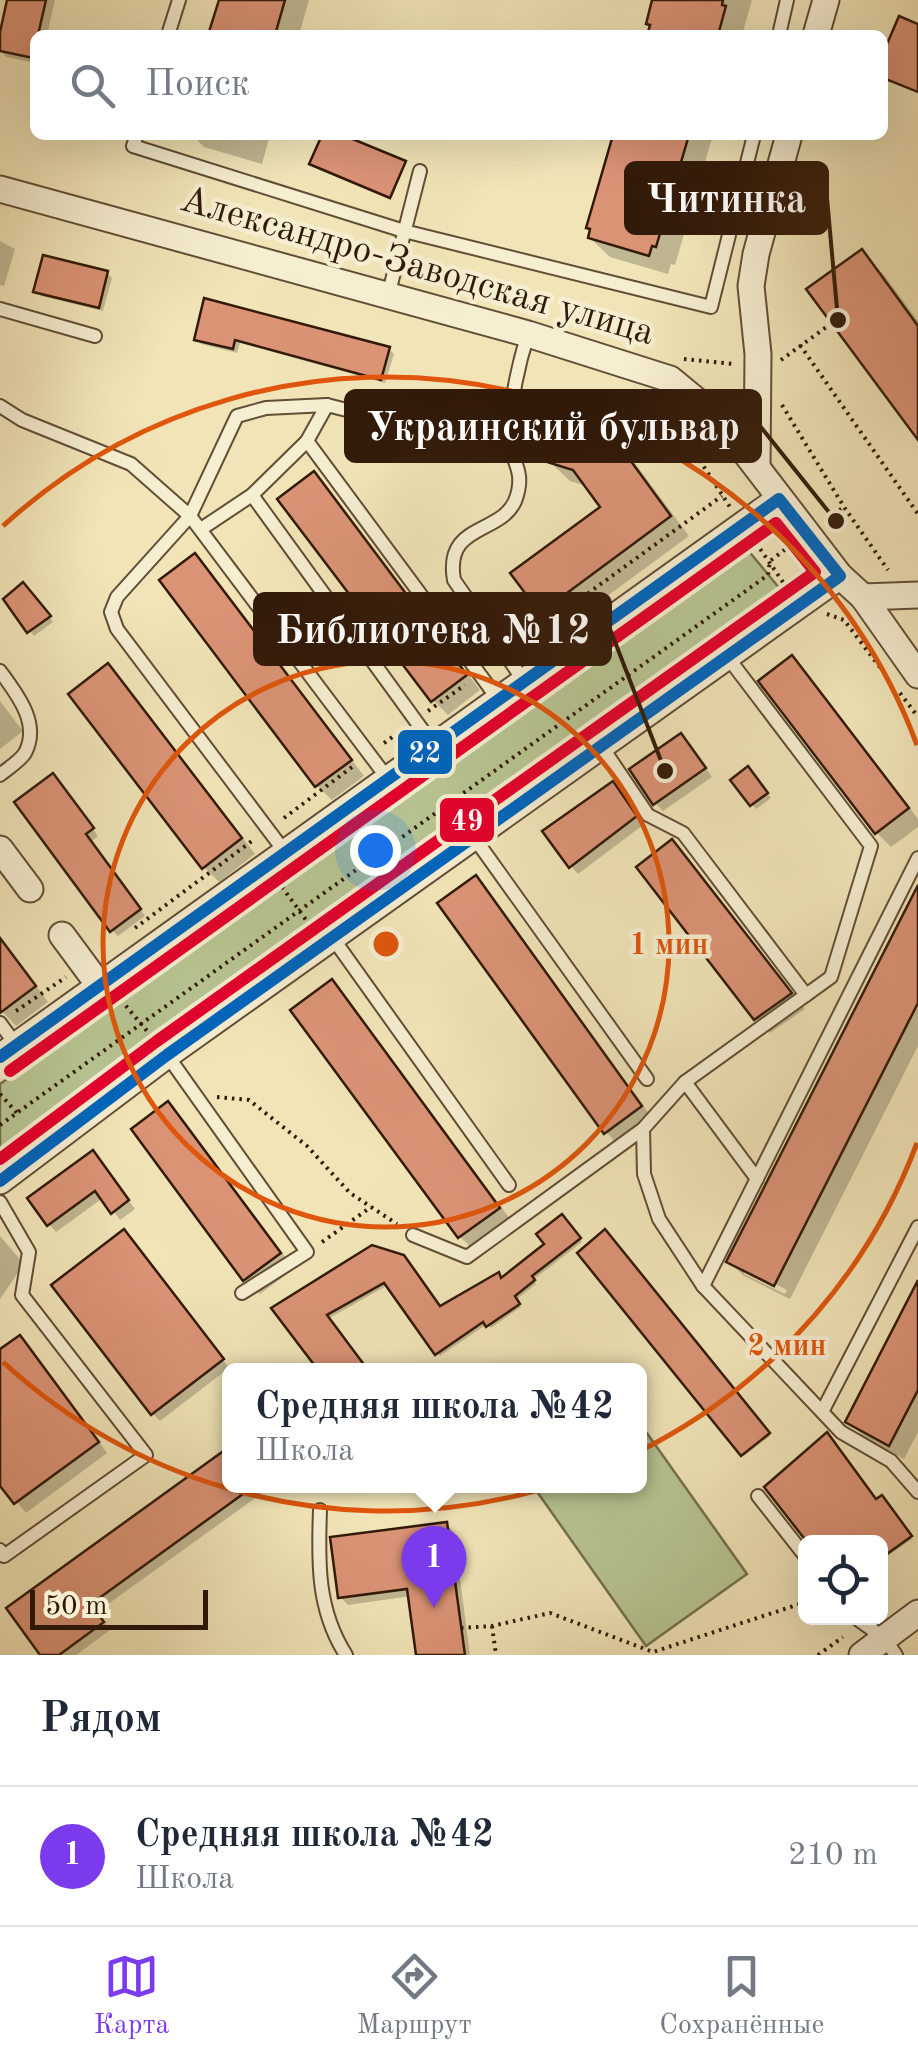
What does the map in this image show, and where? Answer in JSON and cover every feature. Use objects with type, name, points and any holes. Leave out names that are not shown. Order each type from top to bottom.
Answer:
[{"type":"street","points":[[817,30],[826,0]]},
{"type":"street","points":[[757,467],[758,354],[752,286],[756,254],[788,140]]},
{"type":"street","name":"Александро-Заводская улица","points":[[0,189],[528,334],[670,379],[721,421],[806,534],[863,597],[918,676]]},
{"type":"street","points":[[8,1051],[779,499]]},
{"type":"street","points":[[0,1181],[167,1055],[840,576]]},
{"type":"street","points":[[863,597],[907,596]]},
{"type":"street","points":[[0,849],[30,889]]},
{"type":"street","points":[[62,935],[102,983]]},
{"type":"street","points":[[862,1655],[890,1647],[918,1613]]},
{"type":"lane","points":[[170,30],[179,0]]},
{"type":"lane","points":[[780,30],[788,0]]},
{"type":"lane","points":[[135,140],[133,146],[404,231],[711,307],[753,140]]},
{"type":"lane","points":[[388,296],[420,171]]},
{"type":"lane","points":[[0,310],[95,336]]},
{"type":"lane","points":[[524,681],[454,580],[451,564],[459,544],[513,507],[520,485],[518,462],[508,438],[528,334]]},
{"type":"lane","points":[[276,859],[117,630],[111,612],[117,597],[190,516],[237,416],[266,408],[327,405],[394,422],[462,451],[508,438]]},
{"type":"lane","points":[[201,529],[252,495],[307,441],[327,405]]},
{"type":"lane","points":[[0,406],[22,420],[132,464],[190,516],[388,779]]},
{"type":"lane","points":[[307,441],[498,700]]},
{"type":"lane","points":[[252,495],[434,746]]},
{"type":"lane","points":[[414,1234],[467,1257],[643,1129],[685,1082],[831,977],[870,846],[726,655]]},
{"type":"lane","points":[[0,670],[23,702],[29,728],[24,753],[0,775]]},
{"type":"lane","points":[[600,744],[648,815],[682,833],[806,995]]},
{"type":"lane","points":[[473,836],[647,1079]]},
{"type":"lane","points":[[703,1286],[918,858]]},
{"type":"lane","points":[[328,940],[509,1185]]},
{"type":"lane","points":[[0,1023],[8,1051]]},
{"type":"lane","points":[[167,1055],[307,1252],[242,1292]]},
{"type":"lane","points":[[685,1082],[757,1179]]},
{"type":"lane","points":[[643,1129],[644,1174],[659,1220],[703,1286],[840,1432],[892,1460],[918,1492]]},
{"type":"lane","points":[[0,1202],[29,1252],[22,1295],[146,1455],[4,1556],[0,1550]]},
{"type":"lane","points":[[823,1410],[918,1227]]},
{"type":"lane","points":[[758,1496],[798,1546]]},
{"type":"lane","points":[[320,1510],[322,1602],[346,1655]]},
{"type":"lane","points":[[864,1625],[890,1647]]},
{"type":"path","points":[[769,369],[832,323]]},
{"type":"path","points":[[800,345],[918,514]]},
{"type":"path","points":[[774,392],[844,507],[907,596]]},
{"type":"path","points":[[0,1125],[768,575],[770,561],[844,507]]},
{"type":"path","points":[[249,844],[276,859],[299,909],[328,940]]},
{"type":"path","points":[[102,983],[167,1055]]},
{"type":"path","points":[[0,1094],[17,1113]]},
{"type":"path","points":[[196,1095],[249,1100],[307,1146],[350,1192],[414,1234]]},
{"type":"path","points":[[307,1252],[371,1207]]},
{"type":"path","points":[[461,1628],[550,1614],[653,1652],[798,1605]]},
{"type":"path","points":[[492,1626],[496,1655]]},
{"type":"green space","points":[[747,549],[790,601],[0,1165],[0,1084]]},
{"type":"green space","points":[[647,1433],[747,1574],[646,1646],[538,1493],[647,1493]]},
{"type":"building","points":[[7,0],[46,0],[39,30],[30,30],[30,57],[0,51]]},
{"type":"building","points":[[219,0],[285,0],[276,30],[210,30]]},
{"type":"building","points":[[652,0],[723,0],[722,5],[726,6],[719,30],[648,30],[650,25],[646,24]]},
{"type":"building","points":[[899,16],[918,24],[918,92],[888,80],[888,42]]},
{"type":"building","points":[[320,140],[355,140],[406,161],[390,198],[309,164]]},
{"type":"building","points":[[612,140],[688,140],[656,247],[652,246],[649,256],[588,238],[590,229],[586,228]]},
{"type":"building","points":[[862,249],[918,326],[918,440],[806,289]]},
{"type":"building","points":[[43,255],[108,271],[99,308],[33,292]]},
{"type":"building","points":[[204,298],[390,347],[381,380],[235,340],[233,349],[194,340]]},
{"type":"building","points":[[563,414],[606,427],[671,516],[540,613],[510,573],[600,507],[573,470],[547,462]]},
{"type":"building","points":[[314,471],[467,675],[431,702],[277,499]]},
{"type":"building","points":[[195,553],[352,760],[315,787],[159,580]]},
{"type":"building","points":[[23,582],[51,616],[27,633],[3,599]]},
{"type":"building","points":[[792,655],[909,808],[875,834],[758,681]]},
{"type":"building","points":[[108,663],[242,838],[202,869],[68,694]]},
{"type":"building","points":[[681,733],[706,768],[653,805],[629,769]]},
{"type":"building","points":[[748,766],[768,793],[750,806],[730,780]]},
{"type":"building","points":[[53,773],[94,828],[86,834],[141,909],[110,932],[14,802]]},
{"type":"building","points":[[613,781],[637,816],[569,868],[542,831]]},
{"type":"building","points":[[672,839],[792,993],[754,1020],[636,867]]},
{"type":"building","points":[[476,875],[642,1106],[604,1134],[437,903]]},
{"type":"building","points":[[918,885],[918,1003],[774,1286],[726,1262]]},
{"type":"building","points":[[0,938],[36,986],[0,1013]]},
{"type":"building","points":[[332,979],[500,1208],[458,1238],[290,1010]]},
{"type":"building","points":[[168,1101],[281,1253],[243,1281],[131,1129]]},
{"type":"building","points":[[93,1150],[129,1200],[111,1214],[95,1191],[47,1226],[27,1198]]},
{"type":"building","points":[[562,1214],[581,1238],[532,1276],[535,1280],[515,1296],[520,1304],[486,1327],[483,1322],[435,1355],[384,1283],[327,1315],[363,1363],[313,1363],[271,1308],[372,1245],[404,1255],[440,1306],[499,1272],[501,1278],[544,1244],[536,1234]]},
{"type":"building","points":[[124,1229],[224,1359],[151,1415],[51,1285]]},
{"type":"building","points":[[605,1229],[770,1433],[741,1456],[577,1253]]},
{"type":"building","points":[[918,1280],[918,1390],[889,1446],[845,1422]]},
{"type":"building","points":[[20,1335],[99,1442],[14,1504],[0,1486],[0,1349]]},
{"type":"building","points":[[827,1432],[876,1499],[882,1495],[912,1536],[888,1553],[888,1535],[802,1535],[764,1487]]},
{"type":"building","points":[[222,1452],[222,1493],[244,1493],[91,1604],[104,1622],[59,1655],[40,1655],[6,1608]]},
{"type":"building","points":[[447,1522],[465,1655],[416,1655],[407,1589],[338,1598],[330,1537]]},
{"type":"transit line","name":"22","points":[[0,1057],[779,499],[840,576],[167,1055],[0,1181]]},
{"type":"transit line","name":"49","points":[[0,1159],[157,1041],[815,572],[776,523],[10,1071]]},
{"type":"place","name":"Читинка","points":[[838,320]]},
{"type":"place","name":"Украинский бульвар","points":[[836,521]]},
{"type":"place","name":"Библиотека №12","points":[[665,771]]},
{"type":"place","name":"Средняя школа №42","points":[[434,1608]]}]
